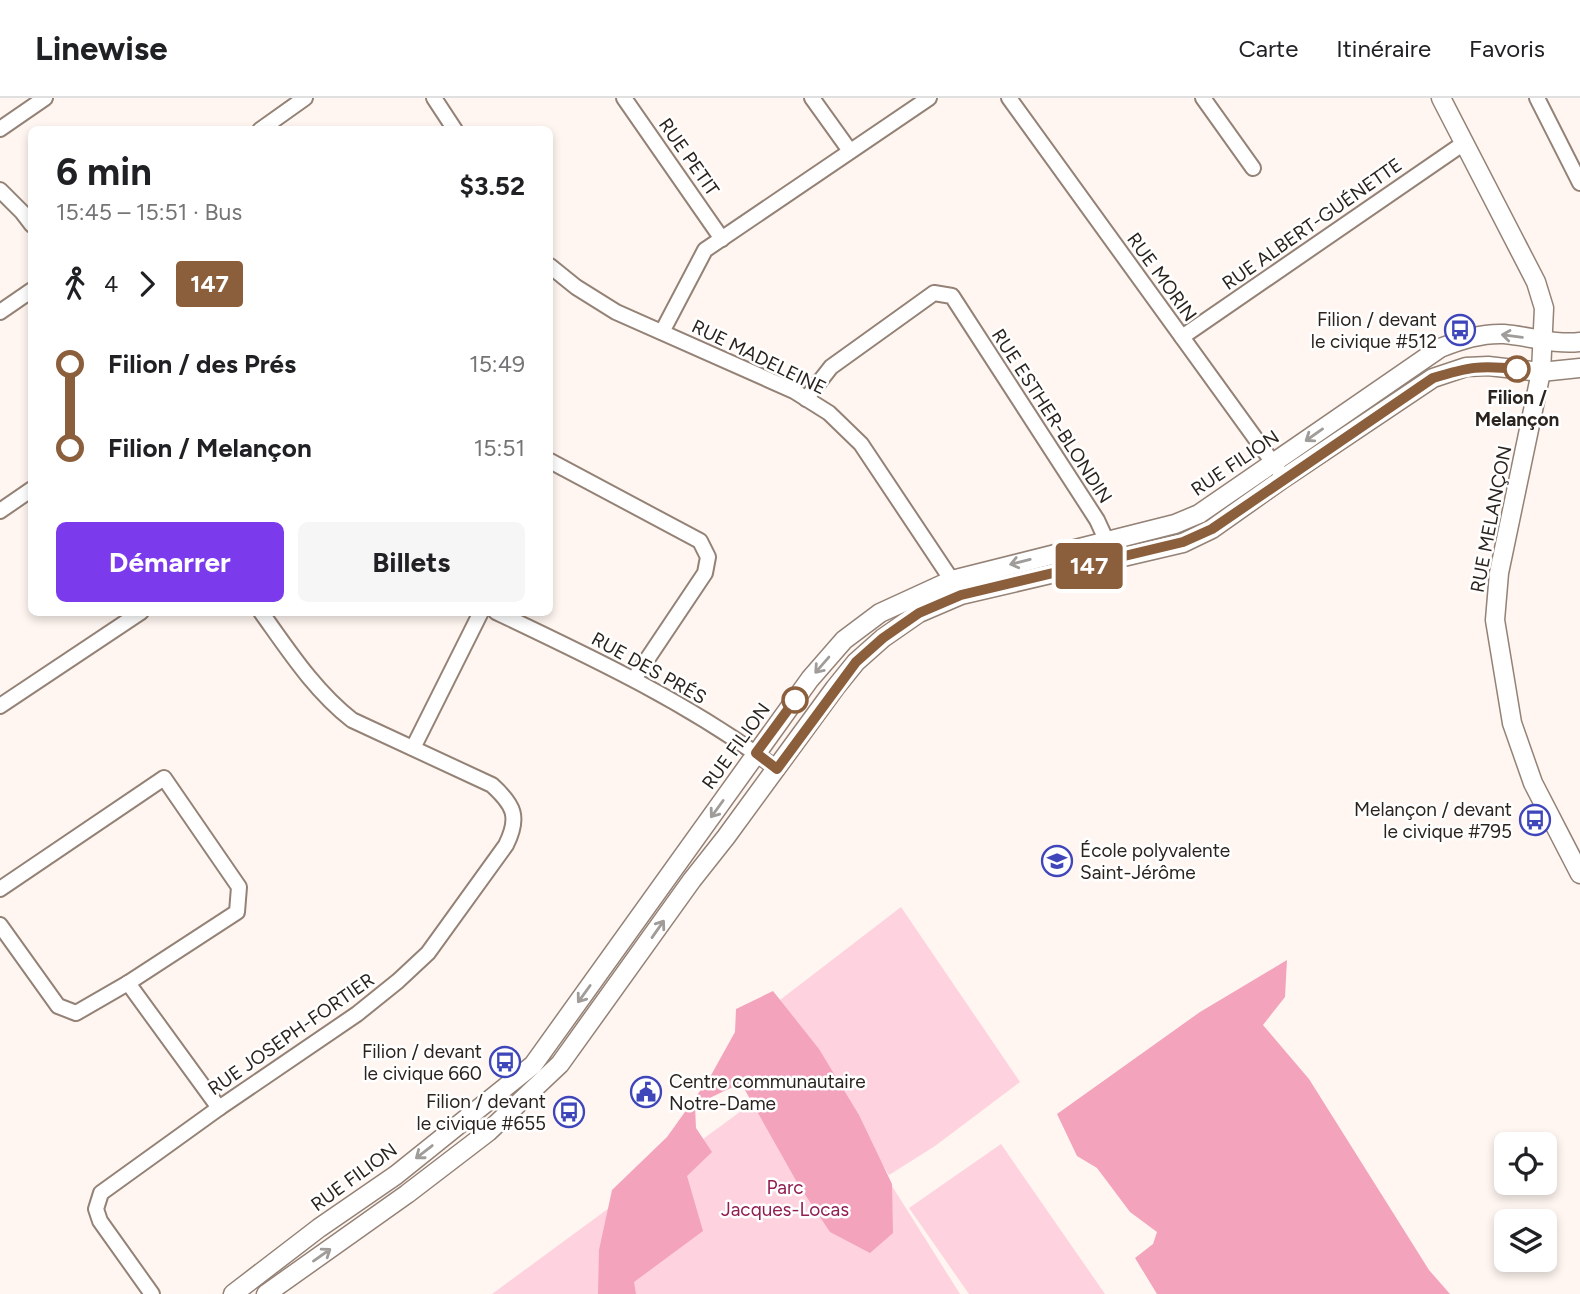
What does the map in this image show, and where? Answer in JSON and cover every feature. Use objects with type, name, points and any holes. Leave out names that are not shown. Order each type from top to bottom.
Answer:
[{"type":"street","points":[[0,129],[44,98]]},
{"type":"street","points":[[266,126],[305,98]]},
{"type":"street","points":[[434,98],[452,126]]},
{"type":"street","name":"RUE PETIT","points":[[624,98],[722,239]]},
{"type":"street","points":[[812,98],[850,151]]},
{"type":"street","points":[[663,332],[705,250],[929,98]]},
{"type":"street","name":"RUE MORIN","points":[[1009,98],[1279,471]]},
{"type":"street","points":[[1203,98],[1253,168]]},
{"type":"street","name":"RUE MELANÇON","points":[[1441,98],[1536,282],[1544,308],[1541,372],[1499,573],[1495,620],[1512,723],[1533,783],[1580,874]]},
{"type":"street","points":[[1541,100],[1580,183]]},
{"type":"street","name":"RUE ALBERT-GUÉNETTE","points":[[1182,337],[1464,143]]},
{"type":"street","points":[[0,190],[28,220]]},
{"type":"street","name":"RUE MADELEINE","points":[[553,268],[616,312],[794,391],[829,413],[861,444],[956,587]]},
{"type":"street","points":[[0,312],[28,293]]},
{"type":"street","name":"RUE ESTHER-BLONDIN","points":[[806,399],[831,367],[934,293],[952,296],[1097,520],[1115,559]]},
{"type":"street","name":"RUE FILION","points":[[266,1294],[407,1194],[488,1132],[560,1065],[692,880],[856,662],[883,638],[956,587],[1115,559],[1183,542],[1212,529],[1279,471],[1440,348],[1473,336],[1503,334],[1568,344],[1580,342]]},
{"type":"street","name":"RUE FILION","points":[[233,1294],[319,1228],[396,1175],[533,1065],[810,679],[841,643],[880,613],[1106,540],[1175,524],[1199,514],[1279,471],[1433,378],[1466,367],[1489,366],[1541,372],[1580,368]]},
{"type":"street","points":[[553,463],[700,541],[708,557],[705,573],[634,680]]},
{"type":"street","points":[[0,511],[28,492]]},
{"type":"street","points":[[0,706],[135,616]]},
{"type":"street","name":"RUE JOSEPH-FORTIER","points":[[152,1294],[100,1221],[96,1209],[101,1193],[357,1014],[398,981],[428,953],[512,833],[514,815],[508,799],[492,785],[352,720],[333,705],[302,669],[264,616]]},
{"type":"street","points":[[413,748],[479,616]]},
{"type":"street","name":"RUE DES PRÉS","points":[[505,616],[610,665],[756,753],[777,769]]},
{"type":"street","points":[[841,643],[856,662]]},
{"type":"street","points":[[0,888],[164,778],[239,887],[237,912],[128,983],[76,1013],[58,1006],[0,925]]},
{"type":"street","points":[[128,983],[219,1108]]},
{"type":"street","points":[[533,1065],[547,1078]]},
{"type":"green space","points":[[901,907],[1020,1082],[935,1146],[889,1175],[780,1000]]},
{"type":"green space","name":"Parc Jacques-Locas","points":[[812,1059],[960,1294],[492,1294]]},
{"type":"green space","points":[[1001,1144],[1105,1294],[969,1294],[909,1208]]},
{"type":"shaded area","points":[[1287,960],[1285,997],[1263,1025],[1309,1079],[1429,1270],[1450,1294],[1157,1294],[1135,1258],[1153,1244],[1157,1232],[1130,1212],[1097,1168],[1077,1156],[1057,1114],[1200,1012]]},
{"type":"shaded area","points":[[773,991],[819,1049],[859,1115],[892,1184],[893,1233],[870,1253],[830,1232],[798,1184],[741,1083],[695,1105],[696,1128],[712,1152],[687,1176],[703,1231],[634,1282],[636,1294],[598,1294],[599,1250],[612,1190],[667,1137],[710,1077],[735,1032],[736,1009]]},
{"type":"bus line","name":"147","points":[[795,700],[756,753],[777,769],[856,662],[883,638],[919,613],[961,595],[1183,542],[1212,529],[1433,378],[1466,367],[1517,369]]},
{"type":"place","name":"Filion / devant le civique #512","points":[[1460,330]]},
{"type":"place","name":"Filion / Melançon","points":[[1517,369]]},
{"type":"place","name":"Melançon / devant le civique #795","points":[[1535,820]]},
{"type":"place","name":"École polyvalente Saint-Jérôme","points":[[1057,861]]},
{"type":"place","name":"Filion / devant le civique 660","points":[[505,1062]]},
{"type":"place","name":"Centre communautaire Notre-Dame","points":[[646,1092]]},
{"type":"place","name":"Filion / devant le civique #655","points":[[569,1112]]}]
